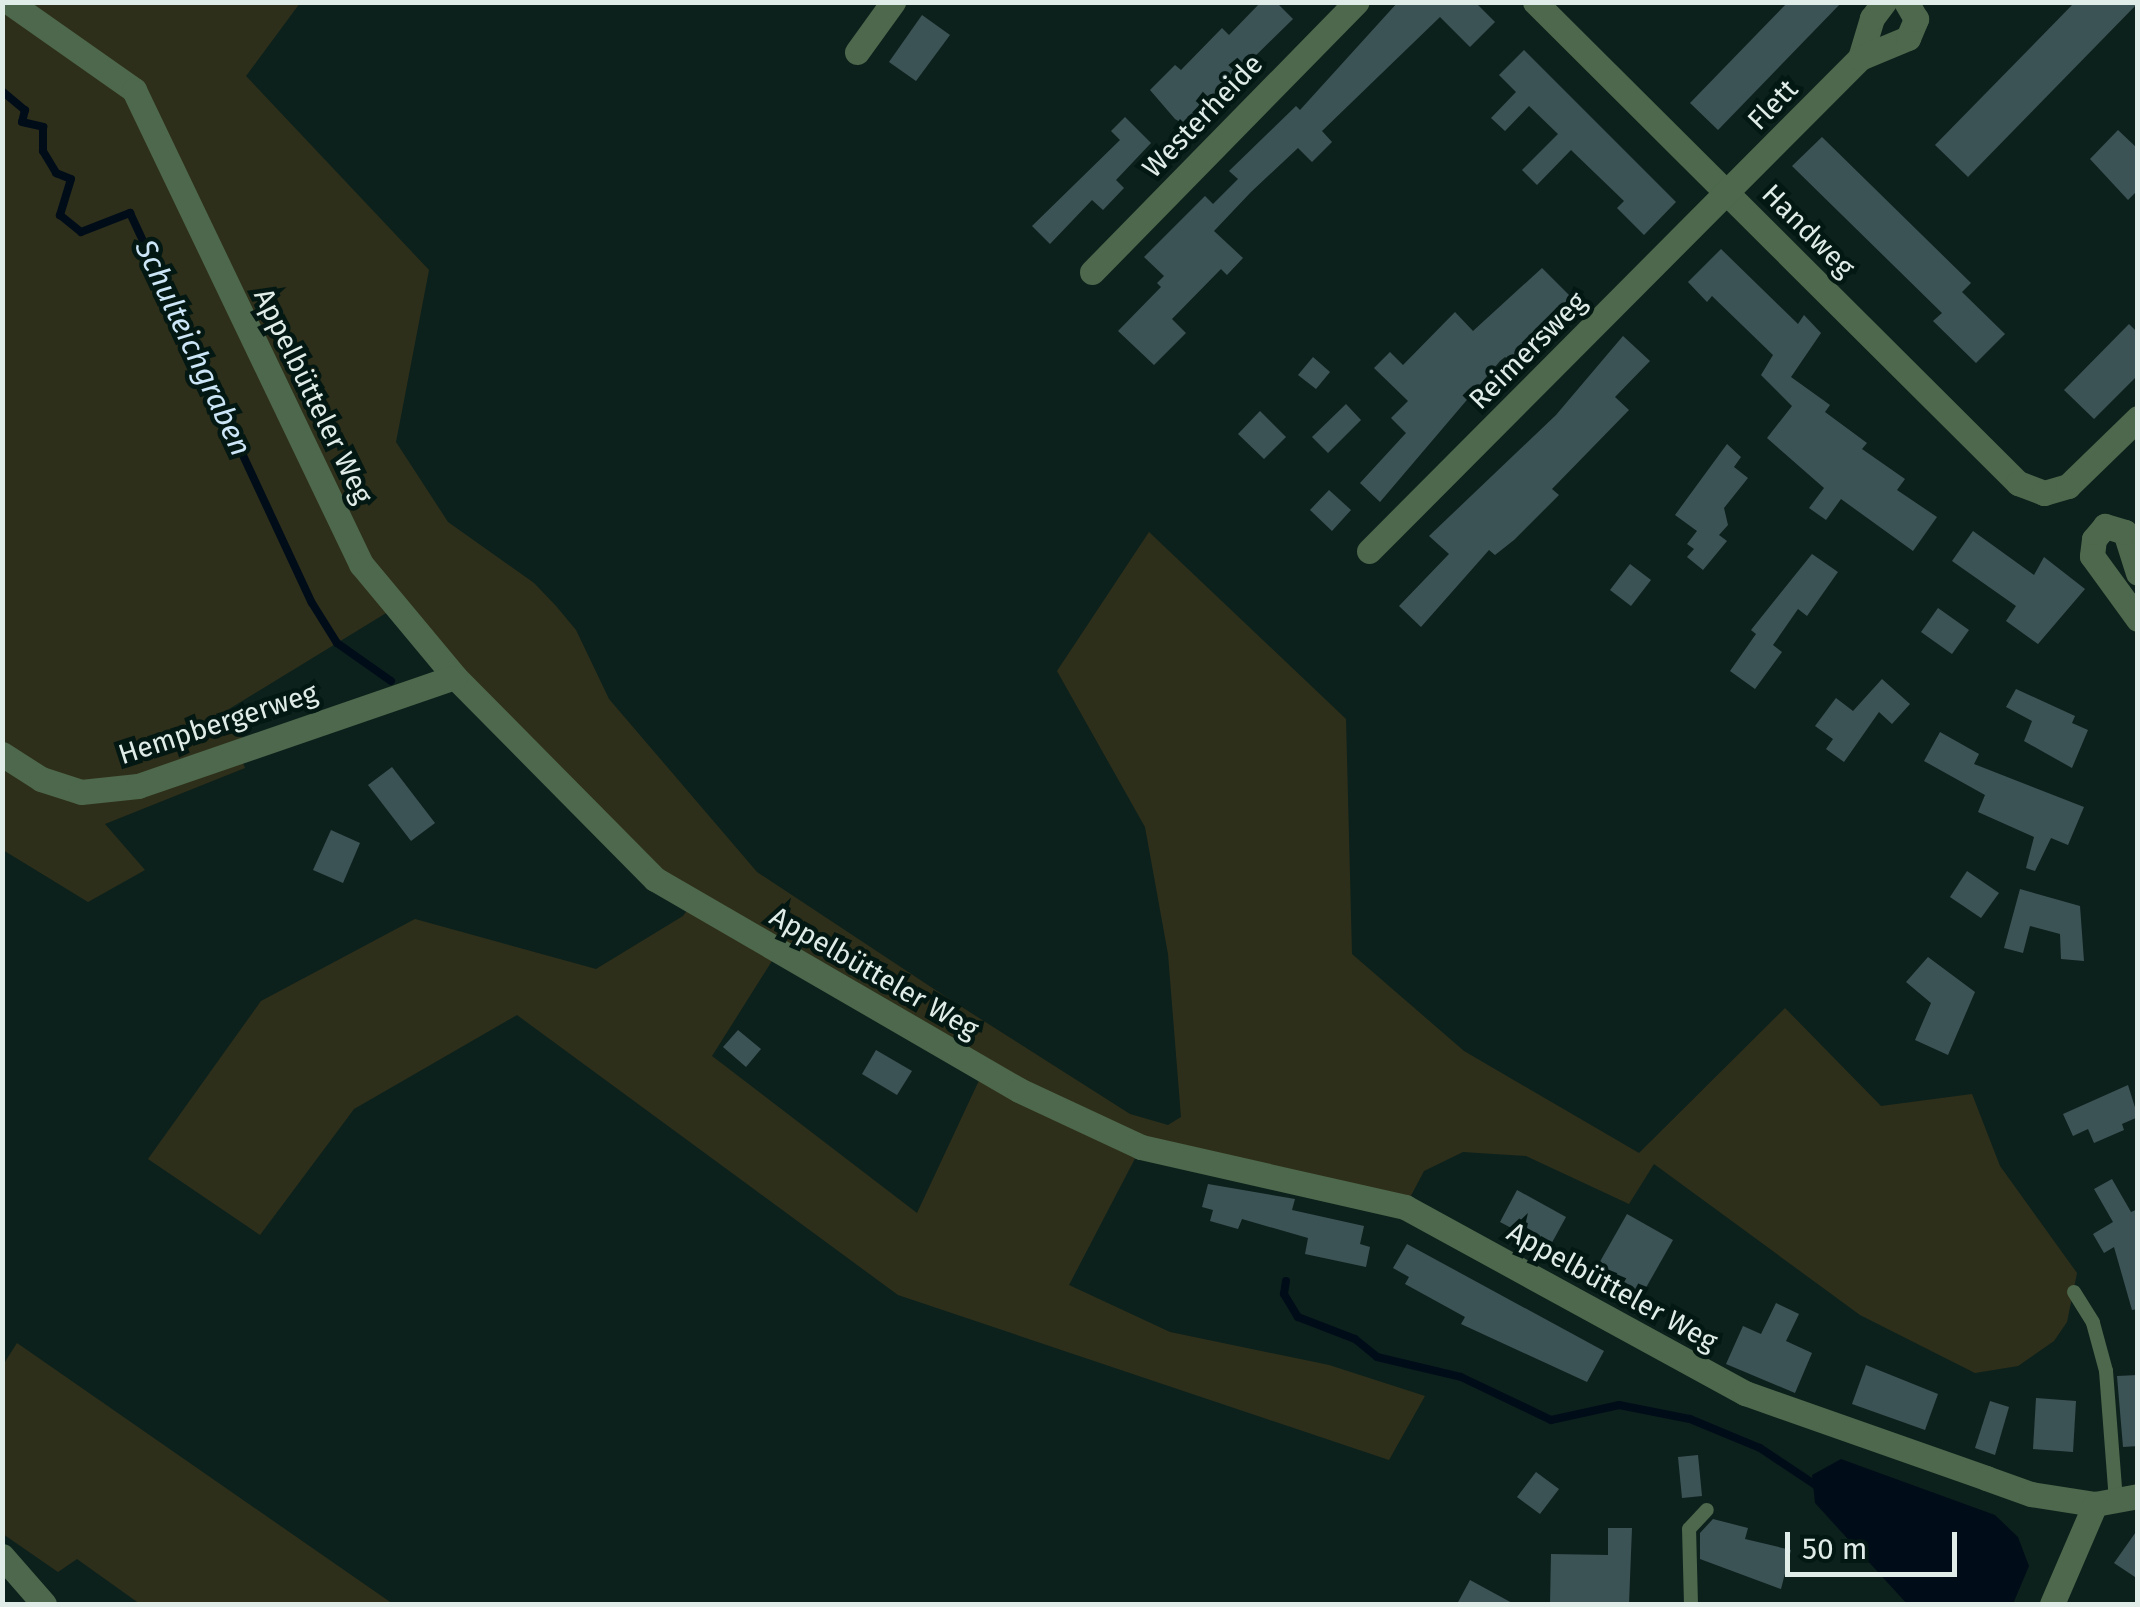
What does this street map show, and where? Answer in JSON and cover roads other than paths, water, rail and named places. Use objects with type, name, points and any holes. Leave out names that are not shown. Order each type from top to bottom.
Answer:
[{"type":"street","name":"Appelbütteler Weg","points":[[9,2],[134,90],[361,564],[455,677],[655,879],[1019,1090],[1151,1150],[1405,1207],[1745,1393],[2030,1494],[2116,1500]]},
{"type":"street","points":[[857,52],[893,2]]},
{"type":"street","name":"Westerheide","points":[[1092,272],[1356,2]]},
{"type":"street","name":"Handweg","points":[[1535,2],[2010,477],[2044,493],[2074,481],[2138,418]]},
{"type":"street","name":"Flett","points":[[1729,194],[1860,58],[1884,2]]},
{"type":"street","name":"Flett","points":[[1860,58],[1900,44],[1914,31],[1916,19],[1906,2]]},
{"type":"street","name":"Reimersweg","points":[[1369,550],[1729,194]]},
{"type":"street","points":[[2138,573],[2126,532],[2104,526],[2094,539],[2092,556],[2138,619]]},
{"type":"street","name":"Hempbergerweg","points":[[2,754],[41,779],[81,792],[138,786],[455,677]]},
{"type":"street","points":[[2052,1604],[2116,1500]]},
{"type":"street","points":[[2,1556],[44,1604]]},
{"type":"lane","points":[[2074,1292],[2093,1323],[2106,1371],[2116,1500]]},
{"type":"lane","points":[[1691,1604],[1689,1529],[1706,1510]]},
{"type":"water","points":[[1841,1459],[1995,1515],[2018,1537],[2029,1566],[2013,1604],[1907,1604],[1815,1503],[1812,1475]]},
{"type":"waterway","name":"Schulteichgraben","points":[[2,91],[25,110],[22,122],[43,127],[43,151],[56,173],[71,179],[60,215],[81,232],[130,213],[312,603],[337,643],[391,681]]},
{"type":"waterway","name":"Schulteichgraben","points":[[1286,1281],[1284,1294],[1298,1317],[1355,1339],[1377,1357],[1461,1377],[1551,1420],[1619,1405],[1690,1419],[1760,1448],[1820,1488]]}]
